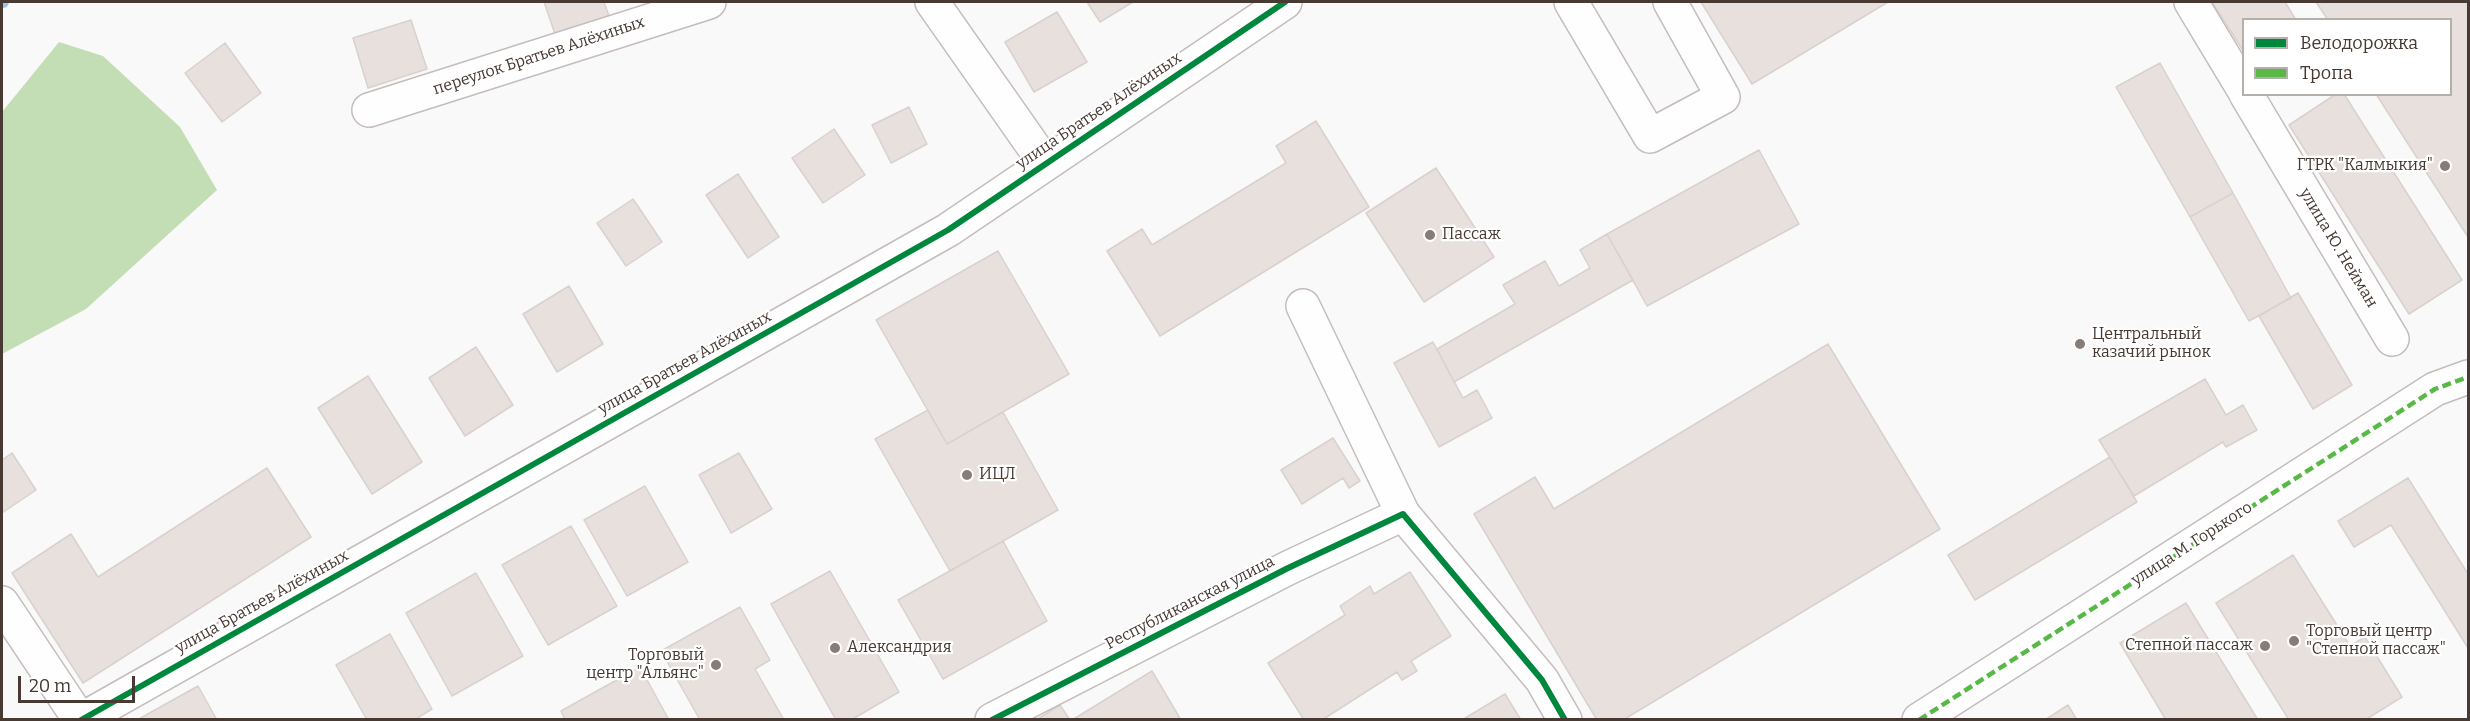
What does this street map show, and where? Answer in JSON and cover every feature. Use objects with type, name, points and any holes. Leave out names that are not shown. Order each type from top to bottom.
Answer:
[{"type":"street","name":"переулок Братьев Алёхиных","points":[[369,110],[708,2]]},
{"type":"street","points":[[932,2],[1045,163]]},
{"type":"street","name":"улица Братьев Алёхиных","points":[[81,720],[948,230],[1285,2]]},
{"type":"street","points":[[1571,2],[1650,136],[1723,97],[1670,2]]},
{"type":"street","points":[[2191,2],[2242,87]]},
{"type":"street","name":"улица Ю. Нейман","points":[[2247,96],[2392,339]]},
{"type":"street","points":[[1303,306],[1403,514],[1542,680],[1565,720]]},
{"type":"street","name":"улица М. Горького","points":[[1919,720],[2435,389],[2469,377]]},
{"type":"street","name":"Республиканская улица","points":[[992,720],[1288,568],[1403,514]]},
{"type":"street","points":[[2,603],[81,720]]},
{"type":"green space","points":[[59,42],[103,56],[180,127],[217,190],[86,309],[2,354],[2,112]]},
{"type":"building","points":[[544,2],[604,2],[609,16],[555,34]]},
{"type":"building","points":[[1087,2],[1133,2],[1100,22]]},
{"type":"building","points":[[1701,2],[1888,2],[1752,84]]},
{"type":"building","points":[[2212,2],[2285,2],[2295,18],[2242,18],[2242,49]]},
{"type":"building","name":"ГТРК \"Калмыкия\"","points":[[2316,2],[2468,2],[2468,237],[2377,96],[2452,96],[2452,18],[2327,18]]},
{"type":"building","points":[[1057,12],[1087,62],[1034,92],[1005,42]]},
{"type":"building","points":[[411,20],[427,69],[368,88],[353,38]]},
{"type":"building","points":[[225,43],[261,93],[222,122],[185,73]]},
{"type":"building","points":[[2160,63],[2233,193],[2190,217],[2116,87]]},
{"type":"building","points":[[2333,96],[2345,96],[2462,280],[2409,314],[2289,125]]},
{"type":"building","points":[[909,107],[927,144],[891,163],[872,125]]},
{"type":"building","points":[[1316,121],[1369,207],[1160,336],[1107,251],[1142,229],[1152,245],[1286,163],[1276,146]]},
{"type":"building","points":[[834,129],[865,175],[823,203],[792,158]]},
{"type":"building","points":[[1759,150],[1799,224],[1647,306],[1607,234]]},
{"type":"building","name":"Пассаж","points":[[1436,168],[1494,257],[1424,302],[1366,213]]},
{"type":"building","points":[[738,174],[779,237],[748,258],[706,195]]},
{"type":"building","points":[[2233,193],[2291,298],[2249,321],[2190,217]]},
{"type":"building","points":[[633,199],[662,242],[626,266],[597,223]]},
{"type":"building","points":[[1607,234],[1633,280],[1454,382],[1437,349],[1515,304],[1503,285],[1545,261],[1559,286],[1590,268],[1580,250]]},
{"type":"building","points":[[998,251],[1069,374],[947,444],[876,320]]},
{"type":"building","points":[[569,286],[603,344],[557,372],[523,314]]},
{"type":"building","points":[[2298,293],[2352,385],[2313,409],[2259,316]]},
{"type":"building","points":[[1433,342],[1463,398],[1477,390],[1492,418],[1439,447],[1394,363]]},
{"type":"building","points":[[1828,344],[1940,529],[1623,720],[1597,720],[1474,514],[1535,477],[1554,509]]},
{"type":"building","points":[[476,347],[513,405],[465,436],[429,378]]},
{"type":"building","points":[[368,376],[422,462],[372,494],[318,408]]},
{"type":"building","points":[[2205,379],[2226,415],[2243,405],[2257,430],[2226,447],[2223,442],[2134,496],[2099,440]]},
{"type":"building","points":[[928,410],[947,444],[1003,412],[1058,510],[950,571],[875,439]]},
{"type":"building","points":[[1333,438],[1360,481],[1349,488],[1343,478],[1302,504],[1281,470]]},
{"type":"building","points":[[12,453],[36,490],[2,513],[2,460]]},
{"type":"building","points":[[739,453],[772,509],[731,533],[699,475]]},
{"type":"building","points":[[2110,457],[2137,502],[1975,600],[1948,555]]},
{"type":"building","points":[[267,468],[311,537],[83,683],[12,573],[71,534],[98,577]]},
{"type":"building","points":[[2408,478],[2468,574],[2468,648],[2391,525],[2354,547],[2338,521]]},
{"type":"building","points":[[645,486],[688,562],[627,596],[584,520]]},
{"type":"building","points":[[571,526],[617,606],[548,645],[502,565]]},
{"type":"building","points":[[1003,541],[1047,621],[943,679],[898,600]]},
{"type":"building","name":"Торговый центр \"Степной пассаж\"","points":[[2293,555],[2350,646],[2365,637],[2402,697],[2365,720],[2289,720],[2216,603]]},
{"type":"building","name":"Александрия","points":[[830,571],[899,692],[851,720],[836,720],[771,604]]},
{"type":"building","points":[[1410,572],[1451,636],[1411,661],[1417,671],[1402,680],[1397,672],[1322,720],[1304,720],[1268,663],[1345,615],[1340,606],[1370,586],[1374,594]]},
{"type":"building","points":[[476,573],[523,656],[452,696],[406,613]]},
{"type":"building","points":[[2186,603],[2258,720],[2166,720],[2120,643]]},
{"type":"building","name":"Торговый центр \"Альянс\"","points":[[740,607],[770,660],[755,669],[784,720],[700,720],[661,651]]},
{"type":"building","points":[[390,634],[432,709],[414,720],[367,720],[336,665]]},
{"type":"building","points":[[640,667],[669,720],[565,720],[561,711]]},
{"type":"building","points":[[1152,671],[1181,720],[1072,720]]},
{"type":"building","points":[[198,686],[217,720],[137,720]]},
{"type":"building","points":[[1505,694],[1521,720],[1462,720]]},
{"type":"building","points":[[1060,705],[1070,720],[1036,720]]},
{"type":"building","points":[[2068,705],[2077,720],[2045,720]]},
{"type":"marked path","points":[[1919,720],[2435,389],[2468,377]]},
{"type":"cycle path","points":[[81,720],[948,230],[1285,2]]},
{"type":"cycle path","points":[[992,720],[1288,568],[1403,514],[1542,680],[1565,720]]},
{"type":"place","name":"ГТРК \"Калмыкия\"","points":[[2445,166]]},
{"type":"place","name":"Пассаж","points":[[1430,235]]},
{"type":"place","name":"Центральный казачий рынок","points":[[2080,344]]},
{"type":"place","name":"ИЦЛ","points":[[967,475]]},
{"type":"place","name":"Торговый центр \"Степной пассаж\"","points":[[2294,641]]},
{"type":"place","name":"Степной пассаж","points":[[2265,646]]},
{"type":"place","name":"Александрия","points":[[835,648]]},
{"type":"place","name":"Торговый центр \"Альянс\"","points":[[716,665]]}]
